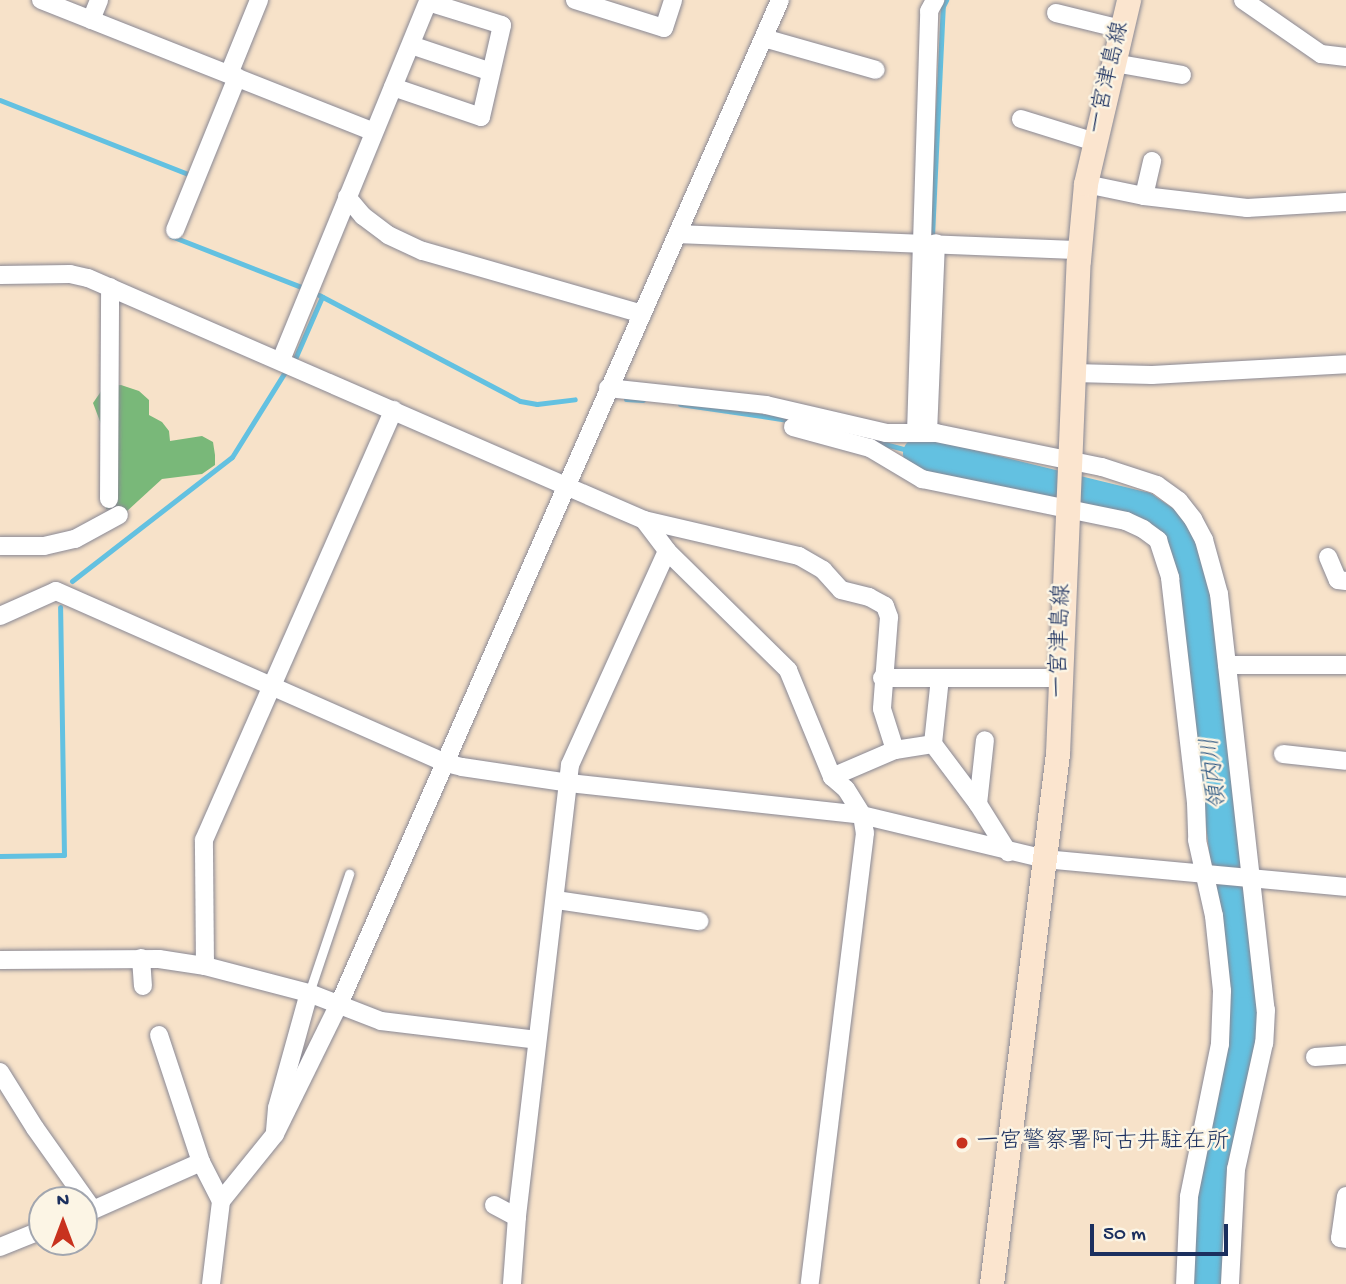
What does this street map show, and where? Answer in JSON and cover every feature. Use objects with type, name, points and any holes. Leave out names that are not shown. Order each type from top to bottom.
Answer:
[{"type":"main road","name":"一宮津島線","points":[[992,1284],[1058,754],[1079,250],[1086,184],[1129,0]]},
{"type":"street","points":[[41,0],[374,132]]},
{"type":"street","points":[[91,20],[99,0]]},
{"type":"street","points":[[175,230],[259,0]]},
{"type":"street","points":[[575,0],[664,28],[673,0]]},
{"type":"street","points":[[211,1284],[221,1201],[275,1134],[340,1003],[780,0]]},
{"type":"street","points":[[922,433],[928,243],[929,11],[935,0]]},
{"type":"street","points":[[1243,0],[1321,54],[1346,57]]},
{"type":"street","points":[[281,360],[347,197],[374,132],[429,1],[502,25],[481,117],[393,87]]},
{"type":"street","points":[[1056,13],[1121,29]]},
{"type":"street","points":[[764,38],[876,70]]},
{"type":"street","points":[[411,44],[491,72]]},
{"type":"street","points":[[1114,63],[1182,75]]},
{"type":"street","points":[[1021,118],[1095,142]]},
{"type":"street","points":[[1144,196],[1152,161]]},
{"type":"street","points":[[1086,184],[1144,196],[1247,208],[1346,202]]},
{"type":"street","points":[[347,197],[363,216],[388,235],[423,251],[642,314]]},
{"type":"street","points":[[679,234],[1079,250]]},
{"type":"street","points":[[0,275],[70,274],[110,287],[645,520],[799,556],[823,570],[841,590],[869,597],[885,606],[889,617],[882,678],[882,709],[895,750]]},
{"type":"street","points":[[0,546],[44,546],[75,540],[114,507],[110,287]]},
{"type":"street","points":[[1073,373],[1164,375],[1346,364]]},
{"type":"street","points":[[608,388],[766,405],[886,433],[922,433],[1134,475],[1157,485],[1179,501],[1193,519],[1213,565],[1266,1010],[1264,1043],[1236,1169],[1230,1284]]},
{"type":"street","points":[[205,966],[204,840],[394,410]]},
{"type":"street","points":[[793,427],[870,448],[922,479],[1126,521],[1158,540],[1170,579],[1196,803],[1197,840],[1220,958],[1222,1015],[1218,1057],[1189,1197],[1185,1284]]},
{"type":"street","points":[[645,520],[667,551],[788,670],[832,778],[846,789],[862,815],[865,833],[810,1284]]},
{"type":"street","points":[[512,1284],[517,1217],[570,765],[667,551]]},
{"type":"street","points":[[1328,557],[1338,580],[1346,581]]},
{"type":"street","points":[[0,616],[56,591],[446,763],[569,783],[862,815],[1045,859],[1346,887]]},
{"type":"street","points":[[1227,665],[1346,665]]},
{"type":"street","points":[[882,678],[1060,678]]},
{"type":"street","points":[[940,678],[933,744],[978,804],[1008,852]]},
{"type":"street","points":[[978,804],[985,740]]},
{"type":"street","points":[[832,778],[895,750],[933,744]]},
{"type":"street","points":[[1283,754],[1346,761]]},
{"type":"street","points":[[556,900],[699,921]]},
{"type":"street","points":[[141,958],[143,986]]},
{"type":"street","points":[[0,960],[141,958],[205,966],[309,993],[381,1021],[537,1040]]},
{"type":"street","points":[[275,1134],[277,1108],[309,993]]},
{"type":"street","points":[[159,1035],[201,1161],[221,1201]]},
{"type":"street","points":[[1315,1057],[1346,1055]]},
{"type":"street","points":[[0,1072],[72,1186]]},
{"type":"street","points":[[98,1208],[201,1161]]},
{"type":"street","points":[[1346,1196],[1340,1238],[1346,1239]]},
{"type":"street","points":[[494,1205],[517,1217]]},
{"type":"street","points":[[0,1247],[28,1236]]},
{"type":"lane","points":[[309,993],[349,874]]},
{"type":"green space","points":[[121,385],[139,391],[149,400],[149,415],[162,422],[169,431],[170,441],[202,436],[213,442],[215,455],[215,465],[202,474],[162,479],[126,512],[106,509],[101,424],[93,403],[104,387]]},
{"type":"waterway","points":[[932,236],[943,6],[946,0]]},
{"type":"waterway","points":[[0,100],[190,175],[189,178]]},
{"type":"waterway","points":[[171,236],[304,288]]},
{"type":"waterway","points":[[319,295],[520,401],[537,404],[575,399]]},
{"type":"waterway","points":[[294,361],[322,297]]},
{"type":"waterway","points":[[72,581],[232,457],[285,372]]},
{"type":"waterway","points":[[626,399],[643,400]]},
{"type":"waterway","points":[[680,404],[795,421]]},
{"type":"waterway","points":[[873,441],[919,453],[921,437]]},
{"type":"waterway","name":"領内川","points":[[919,453],[1143,508],[1168,525],[1185,552],[1194,581],[1244,1013],[1209,1178],[1206,1284]]},
{"type":"waterway","points":[[0,856],[64,855],[60,607]]},
{"type":"place","name":"一宮警察署阿古井駐在所","points":[[962,1143]]}]
